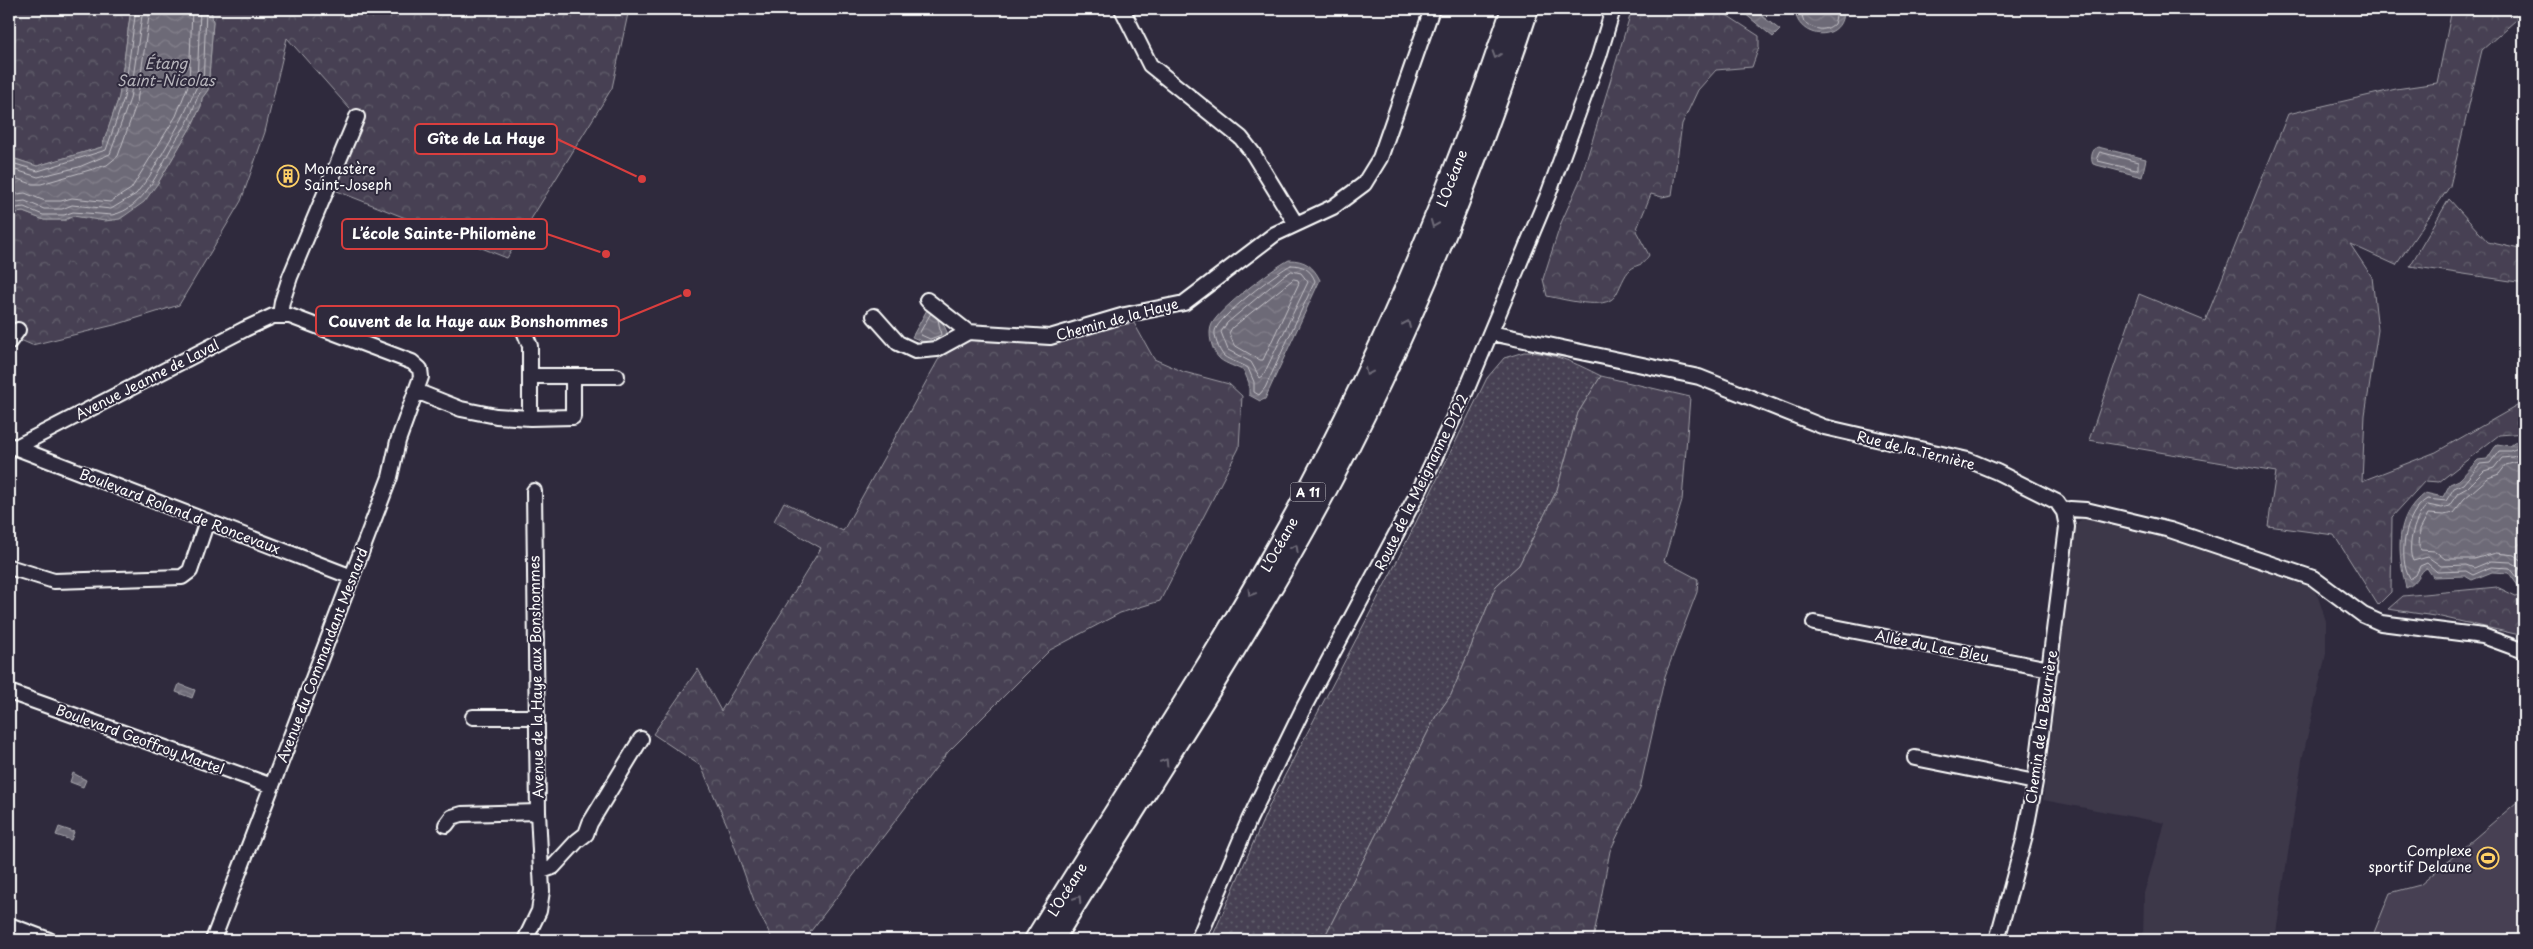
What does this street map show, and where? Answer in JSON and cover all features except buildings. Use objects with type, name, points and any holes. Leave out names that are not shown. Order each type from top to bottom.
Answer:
[{"type":"highway","name":"L’Océane","points":[[1035,940],[1215,653],[1264,571],[1329,452],[1389,328],[1426,244],[1478,107],[1512,9]]},
{"type":"highway","name":"L’Océane","points":[[1053,940],[1252,622],[1311,518],[1363,419],[1450,224],[1494,110],[1528,9]]},
{"type":"street","points":[[1122,9],[1150,65],[1234,131],[1252,152],[1293,218],[1294,225]]},
{"type":"street","name":"Chemin de la Haye","points":[[968,332],[1050,337],[1125,316],[1184,303],[1275,234],[1333,207],[1364,184],[1380,158],[1432,9]]},
{"type":"street","name":"Route de la Meignanne D122","points":[[1198,940],[1249,820],[1304,707],[1420,489],[1491,332],[1548,195],[1599,56],[1612,9]]},
{"type":"street","points":[[280,314],[290,277],[357,117]]},
{"type":"street","points":[[874,316],[898,343],[915,351],[937,349],[968,332],[927,300]]},
{"type":"street","name":"Avenue du Commandant Mesnard","points":[[213,940],[390,477],[398,441],[421,377],[420,368],[412,362],[290,316],[280,314]]},
{"type":"street","name":"Avenue Jeanne de Laval","points":[[12,446],[252,325],[280,314]]},
{"type":"street","points":[[9,342],[18,330]]},
{"type":"street","points":[[524,331],[530,346],[530,418]]},
{"type":"street","name":"Rue de la Ternière","points":[[1491,332],[1699,377],[1824,427],[1968,460],[1997,472],[2057,502],[2064,512]]},
{"type":"street","points":[[530,376],[617,376]]},
{"type":"street","points":[[416,391],[461,409],[496,416],[530,418],[573,417],[573,376]]},
{"type":"street","name":"Boulevard Roland de Roncevaux","points":[[12,446],[352,577]]},
{"type":"street","name":"Avenue de la Haye aux Bonshommes","points":[[525,940],[540,910],[542,871],[538,812],[534,491]]},
{"type":"street","points":[[2064,512],[2070,509],[2086,510],[2170,530],[2313,578],[2363,614],[2381,623],[2483,636],[2524,651]]},
{"type":"street","name":"Chemin de la Beurrière","points":[[1997,940],[2024,840],[2035,782],[2067,527],[2064,512]]},
{"type":"street","points":[[9,567],[54,581],[182,577],[190,571],[207,521]]},
{"type":"street","name":"Allée du Lac Bleu","points":[[1814,623],[2050,669]]},
{"type":"street","name":"Boulevard Geoffroy Martel","points":[[9,692],[272,786]]},
{"type":"street","points":[[473,717],[537,717]]},
{"type":"street","points":[[542,871],[553,867],[586,834],[590,823],[640,739]]},
{"type":"street","points":[[1915,758],[2035,782]]},
{"type":"street","name":"Avenue de la Haye aux Bonshommes","points":[[446,825],[452,817],[462,814],[538,812]]},
{"type":"street","points":[[9,925],[49,940]]},
{"type":"shaded area","points":[[2084,516],[2172,536],[2305,582],[2313,588],[2318,597],[2326,621],[2326,654],[2302,760],[2275,940],[2143,940],[2144,893],[2165,823],[2043,800],[2074,528]]},
{"type":"green space","points":[[9,9],[131,9],[119,97],[102,147],[37,166],[9,157]]},
{"type":"green space","points":[[211,9],[629,9],[612,88],[507,258],[337,191],[357,117],[287,38],[265,132],[241,201],[179,305],[118,324],[32,345],[9,335],[9,214],[23,212],[44,220],[65,220],[73,216],[113,220],[158,183],[192,125],[201,106],[202,98],[208,90],[213,22]]},
{"type":"green space","points":[[1632,9],[1726,9],[1725,14],[1759,36],[1759,47],[1752,67],[1716,70],[1698,90],[1682,124],[1672,195],[1662,197],[1651,194],[1636,231],[1649,255],[1644,262],[1629,271],[1615,296],[1602,303],[1583,303],[1547,296],[1543,279],[1561,223],[1581,178]]},
{"type":"green space","points":[[2452,9],[2524,9],[2524,13],[2482,50],[2450,186],[2396,265],[2350,244],[2372,277],[2378,330],[2365,415],[2362,481],[2436,452],[2524,402],[2524,433],[2499,435],[2439,482],[2425,481],[2392,517],[2391,592],[2378,605],[2334,535],[2268,526],[2276,472],[2089,440],[2139,294],[2205,321],[2288,114],[2396,89],[2437,83]]},
{"type":"green space","points":[[2449,199],[2488,242],[2524,250],[2524,283],[2410,266]]},
{"type":"green space","points":[[1134,323],[1154,359],[1184,372],[1229,384],[1242,396],[1239,448],[1160,601],[1120,613],[1050,650],[948,752],[804,940],[773,940],[757,909],[727,825],[701,766],[653,734],[698,669],[721,711],[821,548],[774,521],[784,502],[843,531],[942,353],[968,332],[1050,337]]},
{"type":"green space","points":[[1524,352],[1554,356],[1601,376],[1578,413],[1557,490],[1519,565],[1496,586],[1451,695],[1436,716],[1323,940],[1211,940],[1271,802],[1394,567],[1487,378],[1504,358]]},
{"type":"green space","points":[[1601,376],[1690,397],[1682,501],[1664,561],[1698,579],[1697,592],[1665,676],[1640,789],[1610,851],[1593,940],[1323,940],[1436,716],[1451,695],[1496,586],[1519,565],[1557,490],[1578,413]]},
{"type":"green space","points":[[2497,587],[2524,600],[2524,636],[2441,617],[2388,609],[2403,596]]},
{"type":"green space","name":"Complexe sportif Delaune","points":[[2524,796],[2524,940],[2371,940],[2390,893],[2420,885]]},
{"type":"water","name":"Étang Saint-Nicolas","points":[[131,9],[211,9],[213,22],[208,90],[202,98],[201,106],[192,125],[158,183],[144,202],[120,219],[105,221],[73,216],[65,220],[44,220],[23,212],[9,214],[9,157],[37,166],[102,147],[119,97]]},
{"type":"water","points":[[1747,9],[1753,9],[1780,30],[1773,37],[1744,13]]},
{"type":"water","points":[[1795,9],[1843,9],[1842,20],[1829,33],[1811,32],[1803,27],[1797,19]]},
{"type":"water","points":[[2098,147],[2146,159],[2142,177],[2093,164],[2092,154],[2094,149]]},
{"type":"water","points":[[1289,260],[1300,261],[1308,265],[1320,280],[1265,399],[1260,401],[1249,395],[1249,383],[1244,371],[1217,356],[1211,342],[1210,332],[1212,324],[1217,317],[1235,299]]},
{"type":"water","points":[[571,304],[577,307],[577,317],[572,320],[568,316],[568,307]]},
{"type":"water","points":[[928,308],[943,315],[943,323],[950,339],[936,341],[931,345],[912,337]]},
{"type":"water","points":[[2517,441],[2524,442],[2524,591],[2521,590],[2509,573],[2492,572],[2472,580],[2465,576],[2433,577],[2427,568],[2414,583],[2406,588],[2401,562],[2400,536],[2407,513],[2425,493],[2443,497],[2450,484],[2459,480],[2478,460],[2487,459],[2497,444],[2510,446]]},
{"type":"water","points":[[179,684],[195,690],[192,698],[176,692]]},
{"type":"water","points":[[73,773],[86,780],[83,787],[70,782]]},
{"type":"water","points":[[59,827],[74,832],[71,840],[56,835]]},
{"type":"place","name":"Monastère Saint-Joseph","points":[[288,176]]},
{"type":"place","name":"Gîte de La Haye","points":[[642,179]]},
{"type":"place","name":"L’école Sainte-Philomène","points":[[606,254]]},
{"type":"place","name":"Couvent de la Haye aux Bonshommes","points":[[687,293]]},
{"type":"place","name":"Complexe sportif Delaune","points":[[2488,858]]}]
